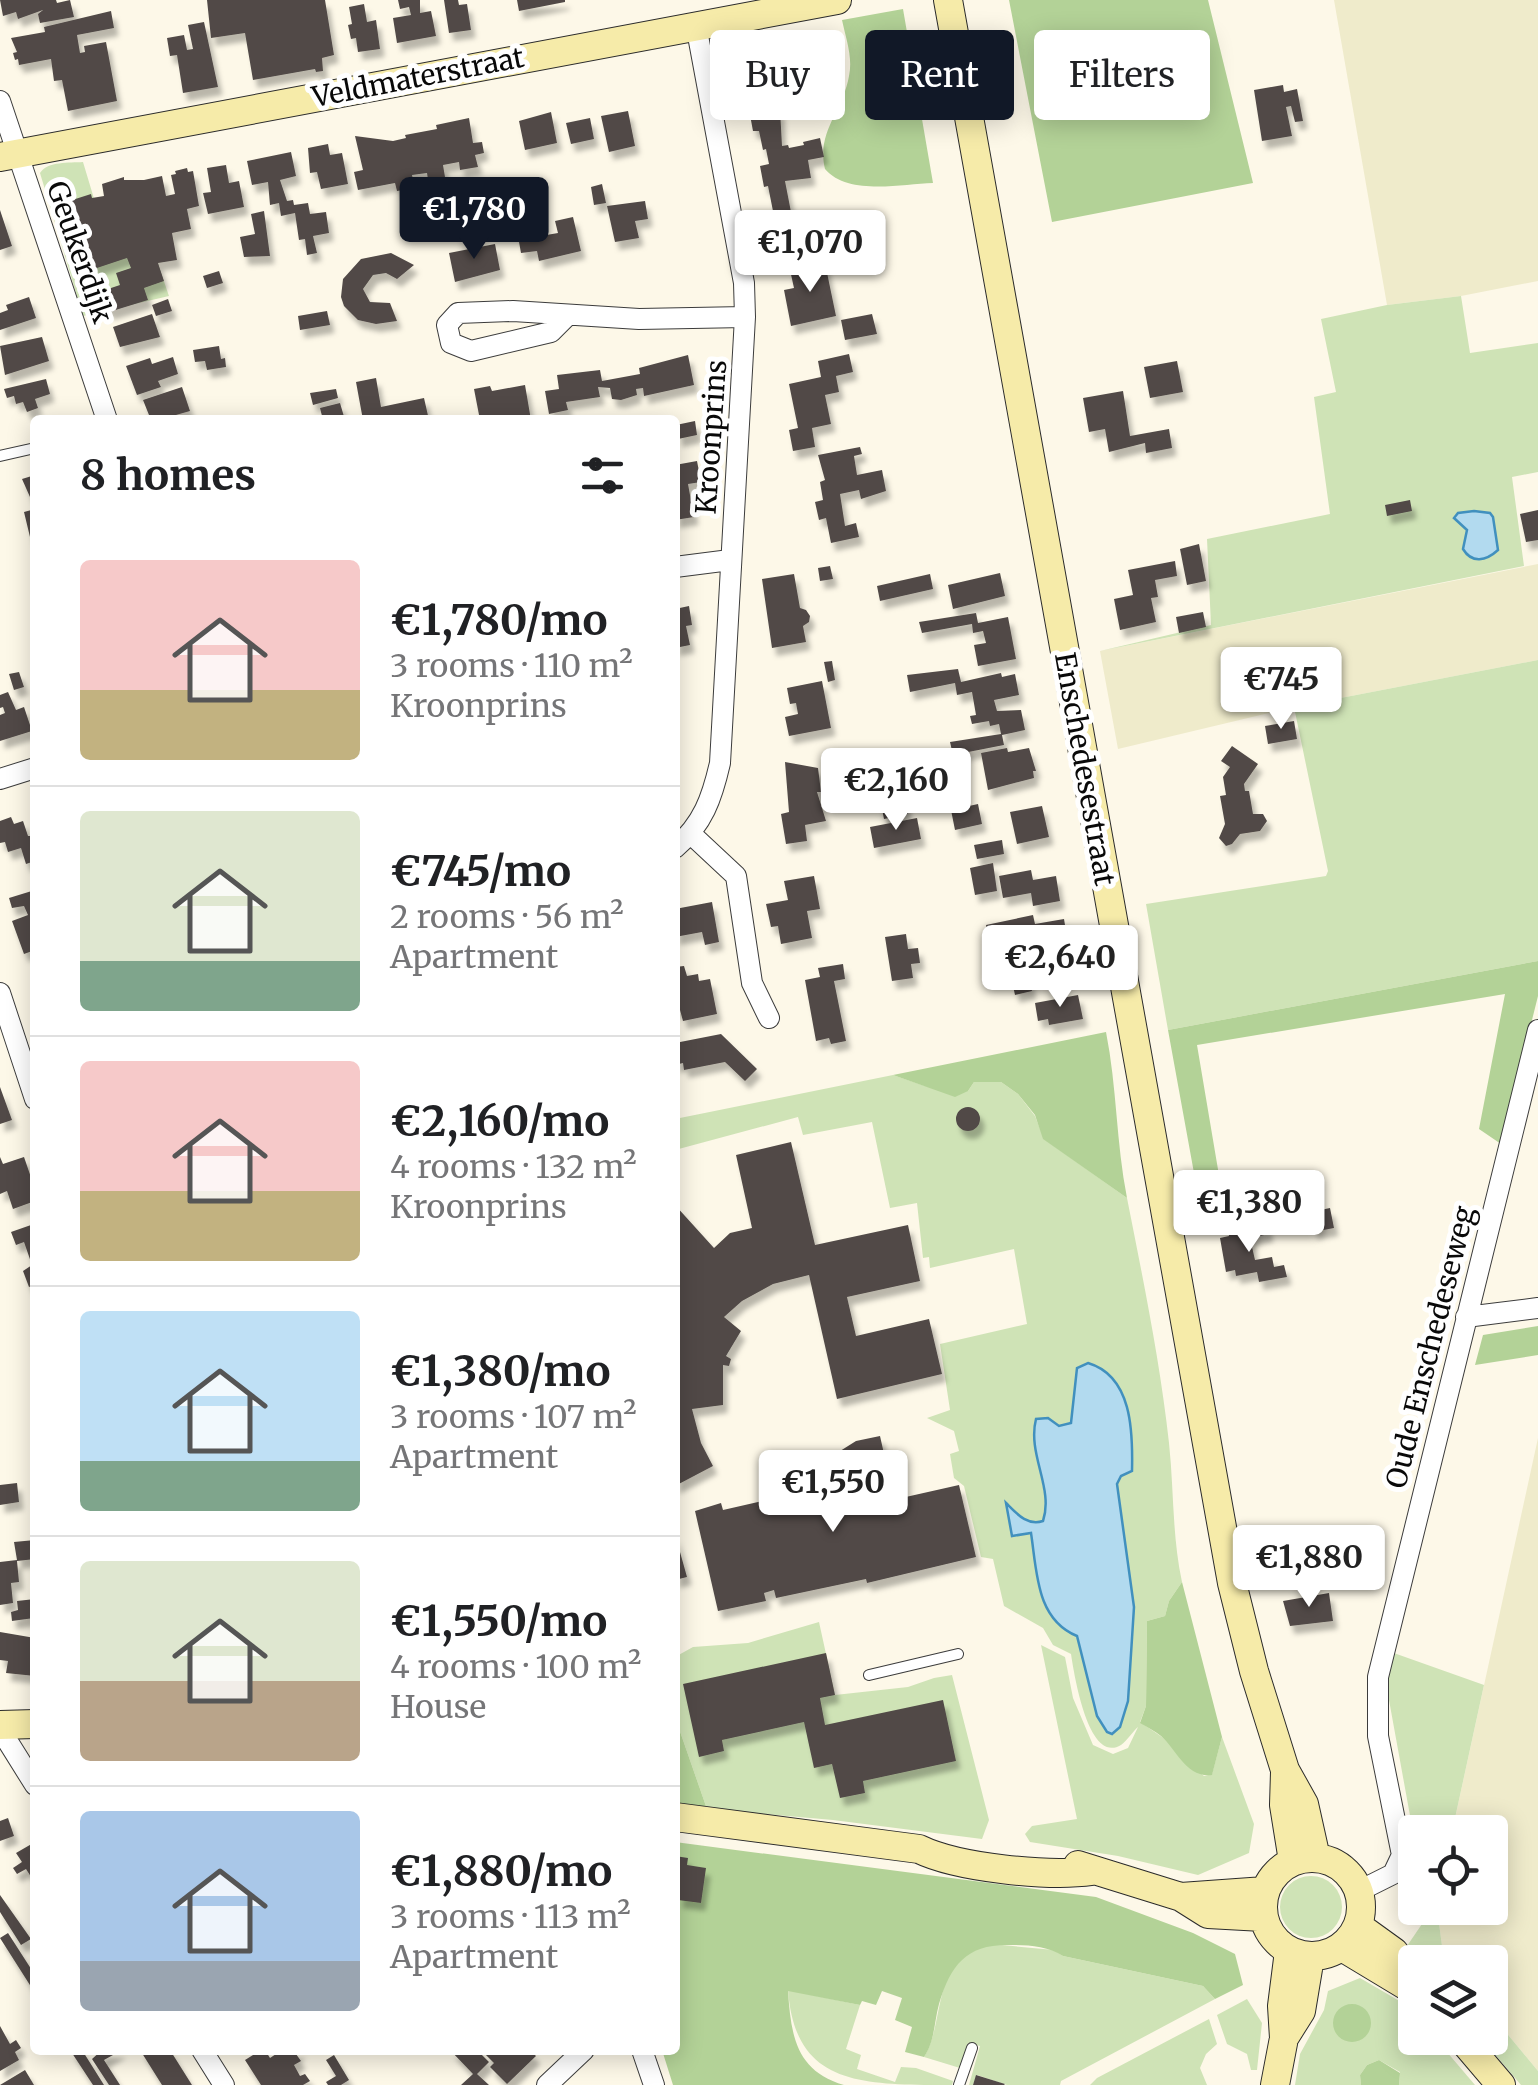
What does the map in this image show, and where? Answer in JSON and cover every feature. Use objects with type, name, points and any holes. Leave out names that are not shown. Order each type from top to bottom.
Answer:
[{"type":"main road","name":"Veldmaterstraat","points":[[9,155],[837,0]]},
{"type":"main road","name":"Enschedesestraat","points":[[948,0],[1224,1541],[1242,1624],[1285,1770],[1284,1805],[1305,1860]]},
{"type":"main road","points":[[3,1738],[30,1726]]},
{"type":"main road","points":[[680,1817],[919,1849],[960,1862],[1065,1875],[1092,1871],[1180,1897],[1208,1914],[1264,1904]]},
{"type":"main road","points":[[1305,1860],[1342,1868],[1358,1891],[1361,1902],[1350,1936],[1332,1953],[1299,1954],[1272,1937],[1264,1904],[1272,1878],[1305,1860]]},
{"type":"main road","points":[[1350,1936],[1394,1952],[1398,1957]]},
{"type":"main road","points":[[1350,1936],[1398,1977]]},
{"type":"main road","points":[[1275,2085],[1284,2038],[1301,2011],[1299,1954]]},
{"type":"main road","points":[[1475,2055],[1501,2085]]},
{"type":"street","name":"Kroonprins","points":[[680,844],[692,834],[711,802],[720,763],[746,317],[744,283],[696,24]]},
{"type":"street","name":"Geukerdijk","points":[[0,101],[9,155],[105,415]]},
{"type":"street","name":"Kroonprins","points":[[566,316],[552,332],[471,352],[451,343],[447,324],[458,314],[513,311],[639,319],[746,317]]},
{"type":"street","points":[[680,566],[730,560]]},
{"type":"street","points":[[0,780],[30,770]]},
{"type":"street","points":[[692,834],[736,876],[752,983],[769,1018]]},
{"type":"street","points":[[0,993],[30,1084]]},
{"type":"street","name":"Oude Enschedeseweg","points":[[1358,1891],[1393,1874],[1402,1855],[1378,1736],[1378,1677],[1538,1030]]},
{"type":"street","points":[[1466,1316],[1538,1308]]},
{"type":"street","points":[[3,1738],[30,1778]]},
{"type":"street","points":[[205,2055],[224,2085]]},
{"type":"street","points":[[547,2085],[579,2055]]},
{"type":"street","points":[[644,2055],[654,2085]]},
{"type":"lane","points":[[0,456],[30,449]]},
{"type":"lane","points":[[869,1676],[958,1654]]},
{"type":"lane","points":[[960,2085],[972,2048]]},
{"type":"shaded area","points":[[1334,0],[1538,0],[1538,281],[1387,305]]},
{"type":"shaded area","points":[[1538,564],[1538,660],[1294,707],[1118,749],[1100,651]]},
{"type":"shaded area","points":[[1538,1438],[1538,2071],[1508,2035],[1508,1945],[1442,1945],[1439,1925],[1508,1925],[1508,1815],[1456,1815]]},
{"type":"green space","points":[[1009,0],[1208,0],[1253,183],[1052,222]]},
{"type":"green space","points":[[903,9],[907,30],[865,30],[865,120],[922,120],[933,183],[861,186],[847,183],[825,169],[827,133],[833,120],[845,120],[850,69],[842,20]]},
{"type":"green space","points":[[83,162],[98,212],[142,217],[169,296],[83,316],[40,173],[53,165]]},
{"type":"green space","points":[[1461,296],[1470,353],[1538,343],[1538,472],[1512,477],[1524,566],[1100,651],[1211,625],[1207,539],[1330,514],[1314,397],[1336,392],[1321,319],[1387,305]],"holes":[[[1458,513],[1490,513],[1497,550],[1464,545],[1467,529]]]},
{"type":"green space","points":[[1538,660],[1538,961],[1168,1030],[1146,904],[1326,876],[1328,871],[1294,707]]},
{"type":"green space","points":[[1538,961],[1538,996],[1501,1144],[1479,1129],[1505,994],[1197,1045],[1225,1211],[1202,1217],[1168,1030]]},
{"type":"green space","points":[[1106,1032],[1127,1198],[1043,1139],[1035,1115],[1018,1094],[1001,1082],[974,1082],[968,1091],[955,1097],[893,1075]]},
{"type":"green space","points":[[893,1075],[925,1086],[968,1091],[974,1082],[986,1079],[1001,1082],[1018,1094],[1035,1116],[1044,1139],[1127,1198],[1161,1382],[1182,1582],[1169,1601],[1165,1616],[1147,1621],[1146,1706],[1140,1722],[1204,1776],[1212,1774],[1222,1737],[1254,1824],[1249,1853],[1198,1875],[1118,1856],[1030,1842],[1025,1834],[1032,1826],[1077,1819],[1041,1645],[1065,1657],[1073,1698],[1093,1745],[1113,1754],[1128,1748],[1138,1727],[1121,1745],[1110,1748],[1100,1742],[1085,1714],[1071,1654],[1053,1645],[1043,1628],[1004,1606],[993,1559],[981,1557],[964,1486],[954,1478],[950,1454],[959,1451],[954,1431],[927,1418],[950,1410],[940,1344],[1027,1324],[1014,1249],[930,1268],[929,1257],[923,1258],[917,1203],[890,1208],[872,1122],[803,1135],[798,1117],[680,1149],[680,1118]],"holes":[[[1077,1369],[1121,1476],[1117,1484],[1128,1701],[1082,1654],[1077,1635],[1053,1618],[1040,1592],[1031,1532],[1010,1521],[1007,1505],[1027,1521],[1042,1521],[1047,1507],[1035,1448],[1048,1418],[1059,1426],[1071,1424]]]},
{"type":"green space","points":[[1538,1326],[1538,1355],[1475,1365],[1483,1335]]},
{"type":"green space","points":[[1182,1582],[1222,1737],[1212,1775],[1189,1768],[1161,1736],[1140,1723],[1146,1706],[1147,1621],[1165,1616],[1169,1601]]},
{"type":"green space","points":[[819,1622],[835,1695],[908,1687],[952,1675],[989,1820],[982,1839],[707,1809],[680,1731],[680,1654],[693,1647],[748,1643]]},
{"type":"green space","points":[[1391,1652],[1484,1685],[1456,1815],[1410,1815],[1387,1689]]},
{"type":"green space","points":[[680,1731],[707,1809],[680,1804]]},
{"type":"green space","points":[[680,1843],[1096,1897],[1193,1933],[1235,1954],[1243,1985],[1215,1999],[1203,1986],[1063,1956],[1051,1950],[1017,1945],[982,1948],[963,1959],[949,1978],[924,2057],[905,2052],[912,2027],[895,2020],[902,1998],[882,1991],[876,2005],[862,2001],[860,2005],[788,1991],[799,2050],[815,2071],[844,2085],[673,2085],[664,2055],[680,2055]]},
{"type":"green space","points":[[1311,1876],[1333,1885],[1342,1907],[1333,1929],[1311,1938],[1289,1929],[1280,1907],[1289,1885]]},
{"type":"green space","points":[[1421,1925],[1439,1925],[1442,1945],[1408,1945]]},
{"type":"green space","points":[[991,1944],[1054,1950],[1063,1956],[1203,1986],[1215,1999],[1061,2081],[1060,2085],[1007,2085],[977,2075],[973,2085],[969,2085],[980,2046],[968,2043],[960,2068],[924,2057],[949,1973],[968,1952]]},
{"type":"green space","points":[[1360,1978],[1398,2000],[1398,2055],[1449,2055],[1475,2085],[1399,2085],[1400,2072],[1379,2060],[1367,2065],[1360,2075],[1361,2085],[1295,2085],[1300,2054],[1324,2010],[1328,1991]]},
{"type":"green space","points":[[788,1990],[860,2005],[846,2049],[861,2055],[857,2069],[895,2082],[901,2067],[916,2068],[953,2081],[952,2085],[888,2084],[861,2080],[818,2062],[804,2045],[793,2021]]},
{"type":"green space","points":[[1247,1999],[1262,2023],[1257,2070],[1251,2070],[1247,2054],[1227,2044],[1217,2015]]},
{"type":"green space","points":[[1352,2004],[1365,2010],[1371,2023],[1365,2036],[1352,2042],[1339,2036],[1333,2023],[1339,2010]]},
{"type":"green space","points":[[1209,2019],[1217,2044],[1206,2054],[1200,2068],[1207,2085],[1090,2085],[1097,2078]]},
{"type":"green space","points":[[1508,2035],[1538,2071],[1538,2085],[1521,2085],[1495,2055],[1508,2055]]},
{"type":"green space","points":[[1379,2060],[1400,2073],[1399,2085],[1361,2085],[1360,2075],[1367,2065]]},
{"type":"water","points":[[1474,511],[1493,517],[1498,550],[1489,557],[1471,557],[1463,549],[1467,530],[1454,518],[1458,513]]},
{"type":"water","points":[[1088,1363],[1103,1370],[1122,1392],[1132,1439],[1132,1471],[1121,1476],[1117,1484],[1134,1607],[1128,1701],[1120,1727],[1112,1734],[1097,1716],[1077,1636],[1063,1628],[1046,1606],[1037,1578],[1031,1533],[1012,1536],[1006,1503],[1027,1520],[1043,1521],[1045,1496],[1035,1445],[1036,1419],[1048,1418],[1059,1426],[1071,1423],[1077,1368]]},
{"type":"building","points":[[0,0],[70,0],[74,17],[40,23],[38,14],[43,10],[18,19],[16,12],[3,16]]},
{"type":"building","points":[[207,0],[325,0],[334,55],[322,58],[323,71],[315,69],[253,80],[245,33],[211,38]]},
{"type":"building","points":[[398,0],[420,0],[420,13],[431,11],[436,36],[397,43],[393,18],[411,15],[409,7],[400,9]]},
{"type":"building","points":[[444,0],[467,4],[471,30],[449,33]]},
{"type":"building","points":[[517,0],[565,0],[565,2],[519,11]]},
{"type":"building","points":[[364,4],[367,22],[376,20],[380,49],[358,52],[348,25],[352,24],[349,7]]},
{"type":"building","points":[[111,11],[114,28],[77,35],[80,53],[85,52],[84,46],[106,42],[117,101],[68,111],[62,80],[54,81],[51,59],[19,65],[11,38],[45,32],[44,27]]},
{"type":"building","points":[[204,22],[218,87],[183,93],[177,55],[170,56],[167,38],[184,35],[187,50],[193,49],[188,25]]},
{"type":"building","points":[[1283,85],[1284,92],[1297,89],[1303,121],[1295,122],[1291,106],[1286,107],[1292,136],[1262,141],[1254,90]]},
{"type":"building","points":[[628,111],[635,146],[609,152],[601,116]]},
{"type":"building","points":[[551,112],[557,143],[525,150],[519,121]]},
{"type":"building","points":[[469,118],[473,143],[482,142],[484,153],[475,155],[478,167],[460,170],[459,162],[443,165],[445,177],[428,180],[427,173],[412,175],[415,188],[397,191],[395,183],[358,190],[354,172],[363,170],[355,136],[393,141]]},
{"type":"building","points":[[590,118],[594,139],[571,144],[566,123]]},
{"type":"building","points":[[751,120],[781,120],[782,146],[804,145],[803,142],[820,138],[824,157],[808,160],[811,178],[785,181],[791,212],[801,211],[804,227],[773,233],[769,217],[774,216],[760,166],[769,164],[759,131],[753,131]]},
{"type":"building","points":[[328,144],[330,155],[342,153],[348,184],[321,189],[317,172],[310,173],[308,148]]},
{"type":"building","points":[[291,152],[296,176],[280,180],[287,201],[293,200],[294,205],[308,203],[310,214],[326,212],[329,233],[313,236],[317,253],[307,255],[305,239],[299,240],[295,213],[281,216],[279,203],[270,205],[268,182],[252,185],[247,161]]},
{"type":"building","points":[[226,165],[229,183],[239,181],[244,207],[208,214],[203,193],[211,192],[207,168]]},
{"type":"building","points":[[187,168],[188,172],[193,171],[199,206],[187,209],[191,229],[172,233],[177,260],[158,263],[164,281],[144,288],[148,300],[109,312],[100,297],[102,291],[120,285],[116,273],[131,268],[127,258],[94,269],[71,224],[66,202],[91,194],[92,198],[104,196],[102,184],[124,177],[144,180],[162,176],[166,196],[175,194],[171,175]]},
{"type":"building","points":[[602,184],[606,203],[594,205],[591,187]]},
{"type":"building","points":[[645,201],[648,219],[635,221],[639,238],[615,242],[607,206]]},
{"type":"building","points":[[0,210],[12,246],[0,250]]},
{"type":"building","points":[[264,211],[270,256],[244,257],[240,237],[255,234],[251,214]]},
{"type":"building","points":[[573,217],[581,251],[539,261],[537,251],[521,253],[516,225],[532,222],[535,237],[558,233],[555,221]]},
{"type":"building","points":[[495,244],[500,270],[455,282],[449,253]]},
{"type":"building","points":[[391,253],[414,265],[397,279],[386,273],[373,275],[363,289],[370,302],[390,303],[397,321],[376,324],[358,320],[344,306],[343,279],[361,259]]},
{"type":"building","points":[[825,263],[836,316],[791,326],[784,290],[794,288],[790,270]]},
{"type":"building","points":[[219,271],[223,283],[207,288],[203,276]]},
{"type":"building","points":[[29,297],[36,318],[0,330],[0,313],[8,310],[6,305]]},
{"type":"building","points":[[168,299],[172,311],[156,316],[152,305]]},
{"type":"building","points":[[327,311],[330,325],[300,330],[298,316]]},
{"type":"building","points":[[152,314],[160,337],[120,347],[113,327]]},
{"type":"building","points":[[872,314],[877,334],[845,340],[841,320]]},
{"type":"building","points":[[42,337],[49,361],[5,375],[0,346]]},
{"type":"building","points":[[219,346],[226,367],[207,370],[205,361],[195,362],[193,350]]},
{"type":"building","points":[[849,354],[853,372],[836,376],[839,392],[825,395],[831,424],[812,428],[815,447],[793,451],[789,430],[798,428],[789,384],[821,377],[818,361]]},
{"type":"building","points":[[688,355],[694,385],[644,396],[643,388],[636,389],[637,395],[621,400],[612,399],[610,388],[598,387],[600,397],[566,402],[568,410],[549,414],[545,391],[559,389],[557,375],[600,370],[602,381],[640,374],[639,368]]},
{"type":"building","points":[[173,357],[178,374],[158,381],[161,387],[137,395],[126,366],[150,358],[152,364]]},
{"type":"building","points":[[1177,361],[1183,392],[1150,398],[1144,367]]},
{"type":"building","points":[[376,378],[381,407],[424,398],[428,415],[362,415],[356,382]]},
{"type":"building","points":[[46,379],[50,394],[35,399],[38,408],[27,412],[23,402],[16,404],[14,396],[7,398],[4,389]]},
{"type":"building","points":[[525,385],[530,415],[479,415],[474,389],[490,386],[492,391]]},
{"type":"building","points":[[182,387],[190,411],[149,415],[143,400]]},
{"type":"building","points":[[336,389],[338,398],[313,405],[310,393]]},
{"type":"building","points":[[1123,391],[1130,436],[1169,429],[1172,448],[1146,453],[1145,443],[1109,452],[1105,429],[1089,432],[1083,398]]},
{"type":"building","points":[[340,403],[344,415],[322,415],[320,408]]},
{"type":"building","points":[[695,421],[697,435],[680,439],[680,424]]},
{"type":"building","points":[[860,447],[862,454],[854,456],[857,475],[882,470],[886,491],[861,499],[859,490],[840,494],[845,526],[856,523],[859,537],[831,543],[826,518],[819,520],[815,502],[823,500],[820,482],[825,480],[818,455]]},
{"type":"building","points":[[697,461],[701,482],[688,484],[694,517],[680,519],[680,464]]},
{"type":"building","points":[[30,477],[30,497],[22,479]]},
{"type":"building","points":[[1410,500],[1412,511],[1387,516],[1385,505]]},
{"type":"building","points":[[30,510],[30,537],[24,512]]},
{"type":"building","points":[[1538,510],[1538,540],[1526,542],[1520,514]]},
{"type":"building","points":[[1199,544],[1206,581],[1187,585],[1180,549]]},
{"type":"building","points":[[1175,561],[1177,576],[1155,580],[1158,597],[1151,598],[1156,622],[1120,630],[1114,599],[1133,595],[1128,570]]},
{"type":"building","points":[[830,566],[833,579],[820,581],[818,568]]},
{"type":"building","points":[[1000,573],[1005,596],[953,609],[948,585]]},
{"type":"building","points":[[794,574],[800,608],[810,616],[803,626],[806,642],[772,648],[762,579]]},
{"type":"building","points":[[930,574],[933,589],[880,601],[877,586]]},
{"type":"building","points":[[689,606],[692,625],[686,626],[690,645],[680,647],[680,608]]},
{"type":"building","points":[[1203,612],[1206,627],[1179,633],[1176,617]]},
{"type":"building","points":[[976,613],[978,623],[1008,617],[1016,659],[978,666],[974,645],[986,643],[983,631],[973,633],[972,624],[922,633],[919,622]]},
{"type":"building","points":[[832,661],[835,680],[828,682],[824,662]]},
{"type":"building","points":[[958,669],[961,682],[1001,673],[1002,677],[1015,674],[1019,695],[994,700],[997,711],[1021,710],[1025,730],[1002,735],[1004,745],[953,755],[950,742],[1001,734],[999,724],[972,724],[970,716],[976,715],[972,692],[957,695],[955,683],[910,692],[907,675]]},
{"type":"building","points":[[19,672],[24,687],[14,690],[9,674]]},
{"type":"building","points":[[822,681],[831,728],[789,736],[785,717],[798,714],[796,703],[790,704],[787,688]]},
{"type":"building","points":[[8,692],[16,710],[24,707],[30,732],[0,741],[0,715],[5,713],[0,708],[0,695]]},
{"type":"building","points":[[1294,721],[1297,739],[1268,744],[1265,726]]},
{"type":"building","points":[[1232,746],[1258,764],[1244,784],[1245,791],[1249,791],[1253,814],[1263,814],[1267,821],[1260,831],[1240,834],[1226,846],[1219,838],[1225,824],[1220,796],[1226,795],[1223,777],[1230,767],[1221,761]]},
{"type":"building","points":[[1007,748],[1008,752],[1029,748],[1036,771],[1034,778],[988,790],[981,753]]},
{"type":"building","points":[[942,760],[944,774],[924,777],[922,764]]},
{"type":"building","points":[[785,762],[818,768],[821,792],[817,792],[826,821],[805,825],[807,841],[786,844],[781,814],[789,812]]},
{"type":"building","points":[[871,773],[875,793],[854,796],[850,776]]},
{"type":"building","points":[[904,795],[908,814],[884,819],[880,799]]},
{"type":"building","points":[[978,804],[982,824],[955,830],[951,810]]},
{"type":"building","points":[[1042,806],[1049,837],[1017,844],[1010,812]]},
{"type":"building","points":[[11,817],[14,824],[23,821],[30,836],[30,863],[26,864],[21,848],[8,852],[5,842],[0,843],[0,821]]},
{"type":"building","points":[[917,818],[921,839],[874,848],[870,827]]},
{"type":"building","points":[[1002,840],[1004,854],[977,859],[974,845]]},
{"type":"building","points":[[993,863],[997,891],[975,895],[970,868]]},
{"type":"building","points":[[1031,870],[1033,880],[1056,876],[1060,901],[1033,906],[1031,893],[1003,898],[999,876]]},
{"type":"building","points":[[814,876],[820,909],[807,911],[812,938],[781,944],[778,926],[771,927],[766,904],[788,900],[784,881]]},
{"type":"building","points":[[30,892],[30,952],[24,954],[12,921],[28,915],[24,906],[12,908],[9,898]]},
{"type":"building","points":[[712,902],[719,942],[705,945],[702,932],[680,936],[680,908]]},
{"type":"building","points":[[1033,915],[1035,924],[1064,919],[1068,943],[1034,949],[1033,940],[1024,942],[1023,934],[989,940],[986,925]]},
{"type":"building","points":[[906,934],[908,949],[918,948],[920,963],[911,964],[913,978],[892,981],[885,937]]},
{"type":"building","points":[[843,964],[845,979],[834,981],[846,1041],[816,1041],[805,980],[820,977],[818,968]]},
{"type":"building","points":[[680,966],[684,966],[687,976],[698,974],[699,981],[710,979],[717,1014],[683,1021]]},
{"type":"building","points":[[1029,977],[1032,991],[1015,995],[1012,981]]},
{"type":"building","points":[[1078,995],[1083,1019],[1049,1025],[1048,1019],[1038,1021],[1035,1003]]},
{"type":"building","points":[[721,1034],[757,1069],[745,1081],[725,1062],[684,1070],[680,1064],[680,1042]]},
{"type":"building","points":[[0,1087],[12,1120],[0,1124]]},
{"type":"building","points":[[968,1107],[977,1110],[977,1128],[968,1131],[959,1128],[956,1119],[959,1110]]},
{"type":"building","points":[[791,1142],[815,1245],[908,1225],[920,1281],[847,1297],[856,1336],[929,1319],[942,1374],[837,1399],[809,1275],[773,1284],[742,1301],[724,1317],[741,1331],[726,1356],[731,1359],[729,1366],[723,1365],[723,1405],[692,1409],[701,1443],[713,1466],[680,1483],[680,1211],[714,1248],[730,1233],[752,1228],[736,1155]]},
{"type":"building","points":[[0,1157],[3,1164],[24,1157],[30,1174],[30,1203],[13,1209],[7,1191],[0,1194]]},
{"type":"building","points":[[1285,1207],[1288,1220],[1272,1223],[1269,1211]]},
{"type":"building","points":[[1330,1208],[1334,1228],[1313,1232],[1311,1212]]},
{"type":"building","points":[[1267,1224],[1269,1234],[1250,1238],[1255,1260],[1272,1257],[1274,1267],[1284,1265],[1287,1277],[1259,1282],[1257,1272],[1236,1276],[1235,1270],[1226,1272],[1220,1238],[1229,1236],[1228,1230]]},
{"type":"building","points":[[30,1225],[30,1259],[24,1242],[16,1245],[11,1232]]},
{"type":"building","points":[[30,1266],[30,1287],[29,1287],[23,1271]]},
{"type":"building","points":[[880,1436],[892,1489],[885,1490],[888,1501],[959,1485],[976,1557],[867,1583],[866,1579],[776,1598],[774,1590],[764,1593],[766,1601],[718,1611],[695,1511],[721,1503],[723,1510],[771,1499],[775,1499],[777,1510],[837,1496],[829,1458],[856,1441]]},
{"type":"building","points":[[17,1483],[19,1502],[0,1505],[0,1485]]},
{"type":"building","points":[[30,1540],[30,1560],[17,1561],[19,1582],[11,1583],[13,1603],[0,1605],[0,1562],[17,1560],[14,1542]]},
{"type":"building","points":[[680,1552],[687,1577],[680,1579]]},
{"type":"building","points":[[1329,1593],[1333,1621],[1290,1626],[1283,1601]]},
{"type":"building","points":[[30,1600],[30,1619],[12,1621],[11,1612],[18,1610],[17,1601]]},
{"type":"building","points":[[0,1632],[30,1637],[30,1675],[6,1673],[8,1661],[0,1660]]},
{"type":"building","points":[[826,1653],[835,1695],[820,1698],[825,1725],[943,1700],[956,1761],[863,1781],[865,1793],[840,1798],[832,1764],[814,1768],[804,1722],[722,1740],[724,1751],[699,1757],[683,1684]]},
{"type":"building","points":[[8,1818],[14,1836],[0,1841],[0,1821]]},
{"type":"building","points":[[30,1845],[30,1875],[26,1869],[17,1874],[13,1868],[22,1862],[16,1853]]},
{"type":"building","points":[[680,1857],[688,1858],[687,1865],[706,1868],[701,1903],[680,1900]]},
{"type":"building","points":[[0,1895],[30,1940],[21,1945],[0,1912]]},
{"type":"building","points":[[8,1933],[30,1967],[30,1985],[0,1938]]},
{"type":"building","points":[[0,2026],[10,2044],[16,2040],[21,2048],[15,2052],[19,2060],[0,2071]]},
{"type":"building","points":[[73,2055],[85,2055],[104,2085],[93,2085]]},
{"type":"building","points":[[96,2055],[113,2055],[104,2060],[120,2085],[109,2085],[92,2059]]},
{"type":"building","points":[[143,2055],[173,2055],[192,2085],[162,2085]]},
{"type":"building","points":[[253,2055],[297,2055],[301,2061],[294,2065],[300,2076],[305,2074],[310,2081],[303,2085],[261,2085],[245,2060]]},
{"type":"building","points":[[334,2055],[349,2080],[341,2085],[326,2082],[336,2076],[326,2060]]},
{"type":"building","points":[[455,2055],[482,2055],[489,2062],[477,2074],[489,2085],[461,2085],[473,2074]]},
{"type":"building","points":[[486,2055],[536,2056],[507,2084],[490,2067],[494,2063]]},
{"type":"building","points":[[25,2070],[34,2085],[0,2085]]},
{"type":"building","points":[[976,2075],[1005,2084],[973,2085]]}]
